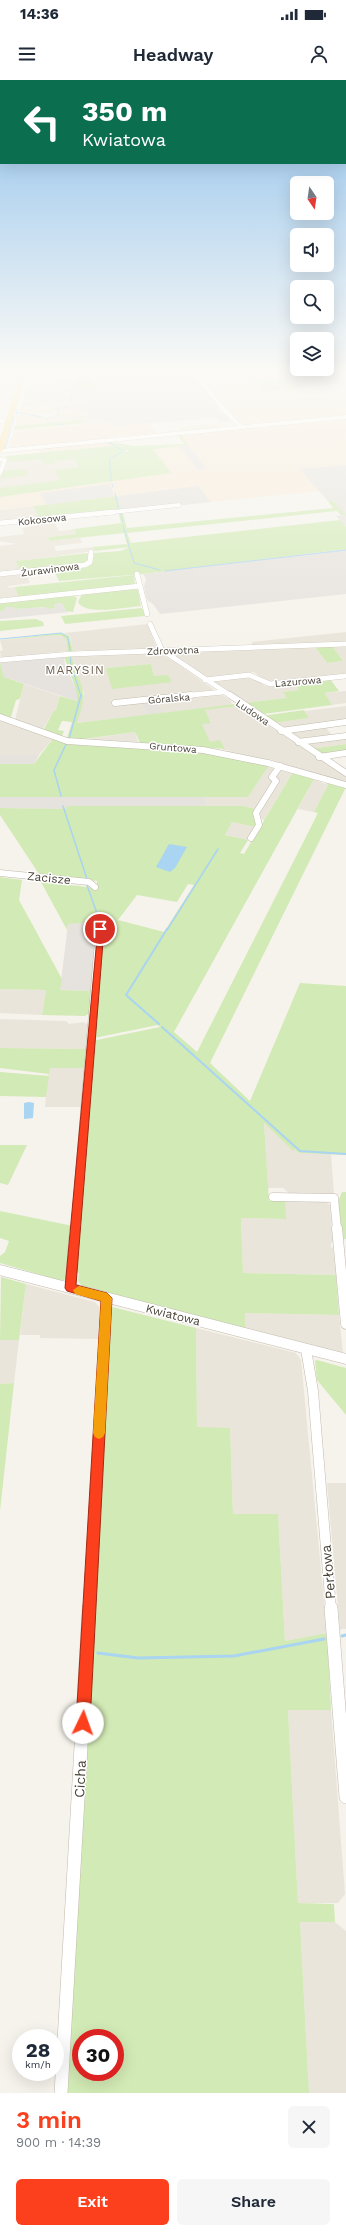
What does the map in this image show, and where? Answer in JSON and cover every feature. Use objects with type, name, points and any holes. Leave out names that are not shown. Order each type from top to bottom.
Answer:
[{"type":"street","name":"Kokosowa","points":[[0,523],[179,505]]},
{"type":"street","name":"Żurawinowa","points":[[0,574],[85,564],[90,562],[91,552]]},
{"type":"street","points":[[138,574],[147,614]]},
{"type":"street","points":[[0,601],[140,586]]},
{"type":"street","points":[[150,624],[162,650]]},
{"type":"street","name":"Zdrowotna","points":[[0,660],[71,654],[346,644]]},
{"type":"street","name":"Ludowa","points":[[162,650],[281,731],[319,756],[344,770]]},
{"type":"street","name":"Lazurowa","points":[[205,680],[249,675],[270,684],[346,676]]},
{"type":"street","name":"Góralska","points":[[115,703],[223,692]]},
{"type":"street","name":"Gruntowa","points":[[0,717],[68,741],[185,748],[280,766],[346,785]]},
{"type":"street","points":[[281,731],[346,722]]},
{"type":"street","points":[[298,742],[346,736]]},
{"type":"street","points":[[319,756],[346,753]]},
{"type":"street","points":[[251,838],[259,825],[256,814],[276,781],[272,778],[280,766]]},
{"type":"street","name":"Zacisze","points":[[0,873],[89,882],[95,887]]},
{"type":"street","points":[[70,1288],[100,929]]},
{"type":"street","points":[[273,1197],[334,1198],[346,1324]]},
{"type":"street","name":"Kwiatowa","points":[[0,1270],[346,1359]]},
{"type":"street","name":"Cicha","points":[[61,2093],[107,1298]]},
{"type":"street","name":"Perłowa","points":[[306,1349],[313,1391],[346,1796]]},
{"type":"shaded area","points":[[7,462],[108,462],[108,464],[54,470],[60,480],[0,488],[0,477]]},
{"type":"shaded area","points":[[122,462],[346,462],[346,465],[299,469],[319,491],[211,502],[198,486],[0,510],[0,497],[115,481]]},
{"type":"shaded area","points":[[192,462],[201,462],[207,469],[198,470]]},
{"type":"shaded area","points":[[346,465],[346,527],[336,516],[345,515],[333,501],[328,501],[299,469]]},
{"type":"shaded area","points":[[110,484],[114,496],[47,505],[40,493]]},
{"type":"shaded area","points":[[198,486],[211,502],[121,512],[117,496]]},
{"type":"shaded area","points":[[33,506],[39,518],[0,522],[0,510]]},
{"type":"shaded area","points":[[54,522],[59,531],[74,529],[76,534],[48,537],[49,541],[80,538],[82,543],[54,546],[56,551],[92,547],[95,551],[17,561],[21,570],[0,573],[0,546],[16,544],[0,541],[0,537],[24,534],[22,528]]},
{"type":"shaded area","points":[[346,549],[346,594],[160,614],[154,605],[147,600],[144,587],[146,579],[143,574]]},
{"type":"shaded area","points":[[25,573],[30,583],[8,586],[9,588],[15,587],[19,598],[0,600],[0,575]]},
{"type":"shaded area","points":[[62,603],[66,611],[70,612],[0,619],[0,611],[3,611],[6,607],[13,607],[15,609],[47,607],[48,609],[55,608],[54,604]]},
{"type":"shaded area","points":[[148,624],[156,647],[154,649],[73,651],[70,636],[64,633]]},
{"type":"shaded area","points":[[346,632],[346,643],[252,646],[252,642]]},
{"type":"shaded area","points":[[60,635],[66,639],[68,651],[1,658],[0,651],[3,650],[0,640]]},
{"type":"shaded area","points":[[346,645],[346,675],[266,682],[254,672],[206,678],[170,652],[314,646],[327,663],[343,661],[332,646]]},
{"type":"shaded area","points":[[157,652],[175,662],[216,691],[120,702],[119,699],[111,700],[113,704],[141,701],[147,715],[76,723],[84,693],[72,664],[72,655],[85,656]],"holes":[[[151,664],[154,676],[106,668]]]},
{"type":"shaded area","points":[[64,655],[65,665],[78,693],[77,701],[4,677],[0,662]]},
{"type":"shaded area","points":[[252,676],[265,686],[294,682],[299,690],[283,692],[287,698],[244,703],[223,687],[209,680]]},
{"type":"shaded area","points":[[24,684],[60,696],[56,710],[53,712],[43,729],[15,720]]},
{"type":"shaded area","points":[[346,691],[346,703],[332,705],[325,693]]},
{"type":"shaded area","points":[[220,693],[231,701],[232,705],[163,713],[157,701]]},
{"type":"shaded area","points":[[141,701],[157,701],[163,713],[147,715]]},
{"type":"shaded area","points":[[238,706],[346,776],[346,781],[219,752],[231,750],[224,750],[210,742],[201,724],[211,722],[204,710]]},
{"type":"shaded area","points":[[346,706],[346,721],[286,729],[273,723],[309,718],[305,711]]},
{"type":"shaded area","points":[[0,719],[54,737],[39,755],[0,755]]},
{"type":"shaded area","points":[[326,727],[332,736],[300,740],[286,732]]},
{"type":"shaded area","points":[[135,732],[138,742],[87,739]]},
{"type":"shaded area","points":[[346,737],[346,744],[311,749],[305,742]]},
{"type":"shaded area","points":[[0,755],[39,755],[34,764],[0,764]]},
{"type":"shaded area","points":[[270,764],[278,766],[273,781],[256,809],[242,806],[205,806],[205,797],[248,797]]},
{"type":"shaded area","points":[[281,767],[294,770],[264,820],[261,819],[258,814]]},
{"type":"shaded area","points":[[314,779],[328,785],[314,812],[298,809]]},
{"type":"shaded area","points":[[0,797],[205,797],[205,806],[66,806],[67,809],[0,808]]},
{"type":"shaded area","points":[[232,822],[255,827],[248,840],[225,835]]},
{"type":"shaded area","points":[[94,922],[97,934],[92,991],[60,990],[68,924]]},
{"type":"shaded area","points":[[0,989],[46,990],[42,1015],[0,1013]]},
{"type":"shaded area","points":[[0,1019],[66,1021],[69,1024],[84,1022],[88,1025],[86,1049],[0,1048]]},
{"type":"shaded area","points":[[49,1068],[85,1068],[81,1107],[45,1107]]},
{"type":"shaded area","points":[[264,1123],[294,1152],[294,1149],[299,1153],[331,1154],[334,1194],[289,1193],[283,1188],[268,1188]]},
{"type":"shaded area","points":[[285,1201],[326,1202],[330,1205],[333,1242],[331,1243],[331,1247],[333,1248],[336,1275],[243,1273],[241,1218],[285,1219]]},
{"type":"shaded area","points":[[26,1284],[95,1302],[100,1308],[98,1339],[40,1338],[40,1335],[20,1335]]},
{"type":"shaded area","points":[[244,1313],[339,1315],[343,1353],[245,1328]]},
{"type":"shaded area","points":[[196,1328],[296,1353],[301,1360],[327,1633],[285,1641],[278,1514],[233,1515],[230,1428],[197,1428]]},
{"type":"shaded area","points":[[0,1340],[19,1340],[14,1383],[0,1384]]},
{"type":"shaded area","points":[[327,1483],[346,1483],[346,1629],[340,1630]]},
{"type":"shaded area","points":[[288,1710],[331,1710],[345,1894],[338,1903],[298,1903]]},
{"type":"shaded area","points":[[300,1922],[335,1922],[346,1931],[346,2093],[309,2093]]},
{"type":"green space","points":[[54,462],[55,464],[43,463]]},
{"type":"green space","points":[[76,462],[163,462],[171,473],[0,497],[0,488],[60,480],[54,470],[79,467]]},
{"type":"green space","points":[[24,469],[29,474],[25,474],[26,476],[3,478],[0,482],[3,471]]},
{"type":"green space","points":[[117,496],[121,510],[39,518],[33,506]]},
{"type":"green space","points":[[328,501],[333,501],[346,515],[341,515],[337,511],[127,533],[131,543],[340,520],[346,527],[346,549],[143,574],[59,581],[53,569],[92,564],[94,553],[120,551],[130,547],[95,551],[92,547],[127,544],[124,533],[49,541],[48,537],[76,534],[74,529],[121,523],[118,512],[124,511],[123,513],[127,528],[333,508]]},
{"type":"green space","points":[[89,553],[90,558],[86,563],[20,570],[16,561]]},
{"type":"green space","points":[[134,575],[135,584],[19,598],[15,587]]},
{"type":"green space","points":[[135,589],[138,590],[141,606],[97,610],[89,609],[82,606],[78,602],[82,594]]},
{"type":"green space","points":[[74,596],[77,598],[73,612],[66,611],[62,603],[54,604],[55,608],[48,609],[46,607],[15,609],[13,607],[6,607],[3,611],[0,611],[0,602]]},
{"type":"green space","points":[[142,608],[145,616],[65,624],[61,616]]},
{"type":"green space","points":[[36,619],[43,622],[44,626],[0,631],[0,621]]},
{"type":"green space","points":[[62,633],[69,636],[73,651],[68,651],[66,639],[60,635],[0,640]]},
{"type":"green space","points":[[332,646],[343,661],[327,663],[315,647]]},
{"type":"green space","points":[[64,655],[72,655],[72,660],[83,689],[81,709],[77,723],[236,704],[238,706],[205,710],[211,723],[202,724],[210,742],[220,740],[225,749],[140,743],[135,732],[76,740],[67,738],[72,722],[62,721],[58,730],[64,731],[62,736],[43,731],[53,712],[56,710],[60,696],[77,701],[76,690]]},
{"type":"green space","points":[[0,662],[4,677],[24,684],[20,699],[16,700],[11,717],[0,716]]},
{"type":"green space","points":[[151,664],[154,676],[168,675],[172,682],[112,689],[106,668]]},
{"type":"green space","points":[[330,679],[339,691],[325,693],[332,705],[263,714],[244,703],[287,698],[283,692],[299,690],[294,682]]},
{"type":"green space","points":[[304,710],[309,718],[273,723],[262,716]]},
{"type":"green space","points":[[54,737],[185,750],[270,764],[248,797],[0,797],[0,764],[34,764]]},
{"type":"green space","points":[[346,744],[346,751],[323,754],[311,749]]},
{"type":"green space","points":[[294,770],[314,779],[174,1032],[197,1052],[318,813],[314,812],[328,785],[325,782],[346,787],[210,1063],[250,1101],[300,983],[346,986],[346,1155],[299,1153],[294,1149],[294,1152],[264,1123],[269,1201],[285,1201],[286,1219],[241,1218],[243,1273],[336,1275],[339,1315],[245,1313],[245,1328],[83,1287],[78,1281],[79,1273],[75,1272],[92,1041],[160,1027],[158,1025],[94,1038],[104,930],[103,927],[95,927],[94,922],[68,924],[67,930],[41,882],[97,888],[97,881],[39,874],[0,815],[0,808],[67,809],[66,806],[242,806],[256,809],[257,825],[255,827],[232,822],[225,835],[248,840],[240,853],[244,854]],"holes":[[[188,884],[194,885],[164,932],[118,920],[137,895],[177,902]]]},
{"type":"green space","points":[[0,877],[22,880],[19,900],[62,979],[60,990],[92,991],[91,1012],[85,1016],[42,1015],[46,990],[0,989]]},
{"type":"green space","points":[[0,1048],[86,1049],[85,1068],[50,1068],[49,1074],[0,1068]]},
{"type":"green space","points":[[0,1072],[49,1076],[46,1097],[0,1096]]},
{"type":"green space","points":[[0,1145],[27,1145],[8,1185],[0,1183]]},
{"type":"green space","points":[[342,1192],[346,1192],[346,1239],[341,1239],[337,1204]]},
{"type":"green space","points":[[0,1211],[73,1226],[67,1278],[62,1281],[0,1263],[0,1256],[5,1252],[9,1241],[0,1238]]},
{"type":"green space","points":[[1,1277],[26,1284],[19,1340],[0,1340]]},
{"type":"green space","points":[[112,1307],[196,1328],[197,1427],[230,1428],[233,1514],[278,1514],[285,1641],[327,1633],[331,1710],[288,1710],[298,1903],[334,1904],[335,1922],[300,1922],[309,2093],[66,2093]]},
{"type":"green space","points":[[317,1360],[346,1368],[346,1415],[317,1380],[315,1361]]},
{"type":"green space","points":[[14,1383],[0,1511],[0,1384]]},
{"type":"water","points":[[169,844],[187,847],[175,868],[170,872],[156,867]]},
{"type":"water","points":[[24,1103],[34,1103],[33,1118],[24,1119]]},
{"type":"waterway","points":[[110,462],[110,470]]},
{"type":"waterway","points":[[111,471],[111,481]]},
{"type":"waterway","points":[[115,493],[119,510]]},
{"type":"waterway","points":[[120,512],[123,522]]},
{"type":"waterway","points":[[123,525],[125,533]]},
{"type":"waterway","points":[[127,539],[129,546]]},
{"type":"waterway","points":[[129,547],[134,563],[160,570]]},
{"type":"waterway","points":[[165,571],[346,550]]},
{"type":"waterway","points":[[0,639],[61,633],[68,637],[70,651]]},
{"type":"waterway","points":[[70,655],[71,665],[81,696]]},
{"type":"waterway","points":[[69,739],[81,696]]},
{"type":"waterway","points":[[61,796],[54,770],[67,742]]},
{"type":"waterway","points":[[63,806],[87,879]]},
{"type":"waterway","points":[[167,930],[218,849]]},
{"type":"waterway","points":[[87,885],[101,925]]},
{"type":"waterway","points":[[159,1024],[126,995],[167,929]]},
{"type":"waterway","points":[[162,1027],[300,1151],[346,1154]]},
{"type":"waterway","points":[[342,1636],[346,1635]]},
{"type":"waterway","points":[[98,1653],[138,1658],[234,1656],[324,1639]]},
{"type":"slow traffic","points":[[79,1290],[107,1298],[99,1433]]},
{"type":"district","name":"MARYSIN","points":[[75,670]]},
{"type":"route","points":[[83,1723],[107,1298],[70,1288],[100,929]]}]
